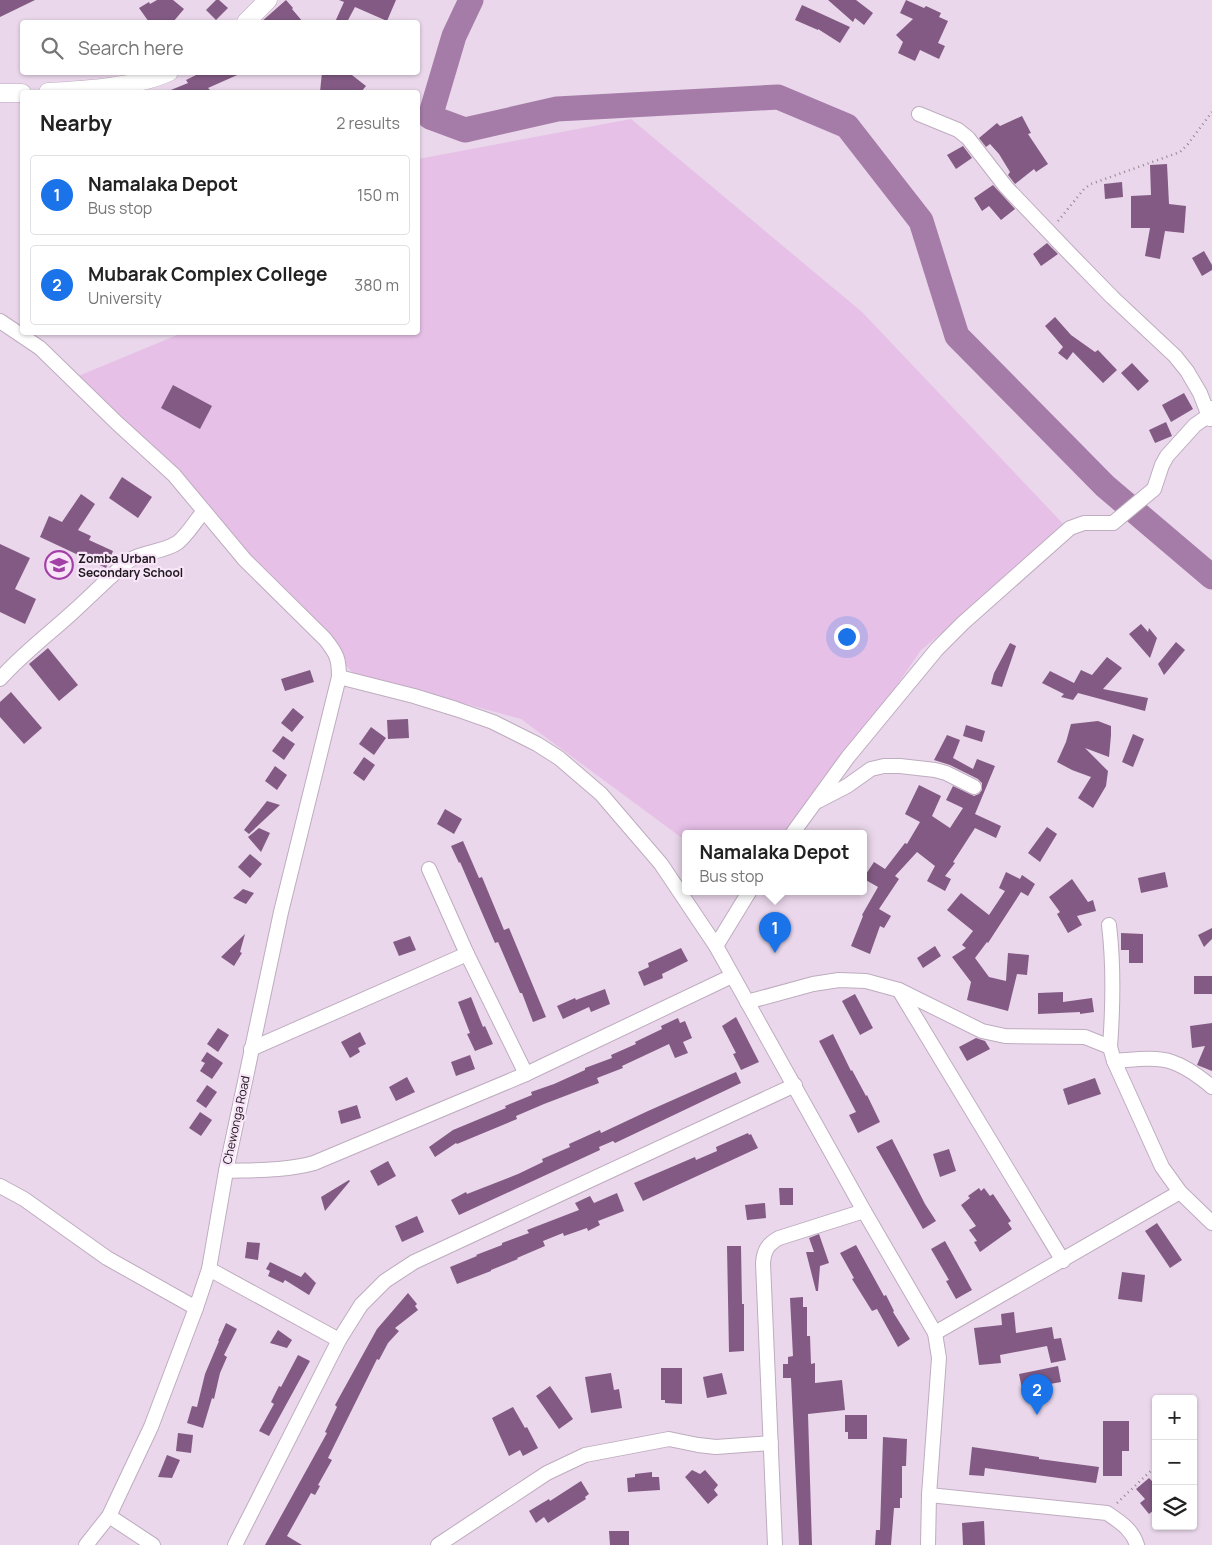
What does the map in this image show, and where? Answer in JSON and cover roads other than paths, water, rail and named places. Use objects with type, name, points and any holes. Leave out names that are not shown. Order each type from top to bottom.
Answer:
[{"type":"street","points":[[248,20],[268,0]]},
{"type":"street","points":[[79,90],[147,80],[161,75]]},
{"type":"street","points":[[0,93],[20,93]]},
{"type":"street","points":[[795,830],[848,757],[937,648],[1070,528],[1084,523],[1114,523],[1123,517],[1154,489],[1167,456],[1195,425],[1211,415],[1187,371],[1175,356],[1112,297],[1006,186],[968,138],[958,130],[919,114]]},
{"type":"street","points":[[0,321],[20,334]]},
{"type":"street","points":[[21,335],[40,348],[174,475],[245,560],[325,639],[337,656],[339,677],[414,696],[494,722],[537,744],[559,758],[601,794],[661,864],[716,946],[864,1211],[935,1333],[939,1358],[928,1545]]},
{"type":"street","points":[[0,679],[15,662],[132,560],[178,543],[204,511]]},
{"type":"street","name":"Chewonga Road","points":[[86,1545],[109,1516],[159,1409],[209,1268],[251,1048],[281,912],[339,677]]},
{"type":"street","points":[[815,802],[847,786],[871,769],[884,766],[936,770],[974,787]]},
{"type":"street","points":[[429,869],[467,954],[526,1074]]},
{"type":"street","points":[[716,946],[747,895]]},
{"type":"street","points":[[1109,925],[1113,994],[1110,1047],[1114,1061],[1162,1167],[1180,1192],[1212,1222]]},
{"type":"street","points":[[251,1048],[467,954]]},
{"type":"street","points":[[226,1171],[278,1170],[296,1168],[314,1162],[526,1074],[732,976]]},
{"type":"street","points":[[747,1002],[813,984],[839,980],[866,981],[899,990],[982,1030],[1005,1036],[1085,1037],[1110,1047]]},
{"type":"street","points":[[899,990],[1063,1261]]},
{"type":"street","points":[[1114,1061],[1149,1059],[1171,1061],[1191,1071],[1212,1087]]},
{"type":"street","points":[[235,1545],[339,1340],[361,1305],[385,1281],[414,1262],[795,1085]]},
{"type":"street","points":[[0,1186],[24,1199],[107,1258],[196,1308]]},
{"type":"street","points":[[935,1333],[1180,1192]]},
{"type":"street","points":[[775,1545],[762,1263],[764,1252],[768,1246],[779,1238],[864,1211]]},
{"type":"street","points":[[209,1268],[339,1340]]},
{"type":"street","points":[[438,1545],[547,1473],[585,1455],[669,1440],[698,1446],[716,1447],[771,1443]]},
{"type":"street","points":[[930,1495],[1107,1513],[1129,1529],[1137,1545]]},
{"type":"street","points":[[109,1516],[153,1545]]},
{"type":"waterway","points":[[471,0],[454,36],[430,117],[465,130],[557,109],[778,97],[847,126],[921,221],[957,336],[1105,486],[1212,577]]},
{"type":"place","name":"Zomba Urban Secondary School","points":[[59,565]]},
{"type":"place","name":"Namalaka Depot","points":[[775,953]]},
{"type":"place","name":"Mubarak Complex College","points":[[1037,1415]]}]
